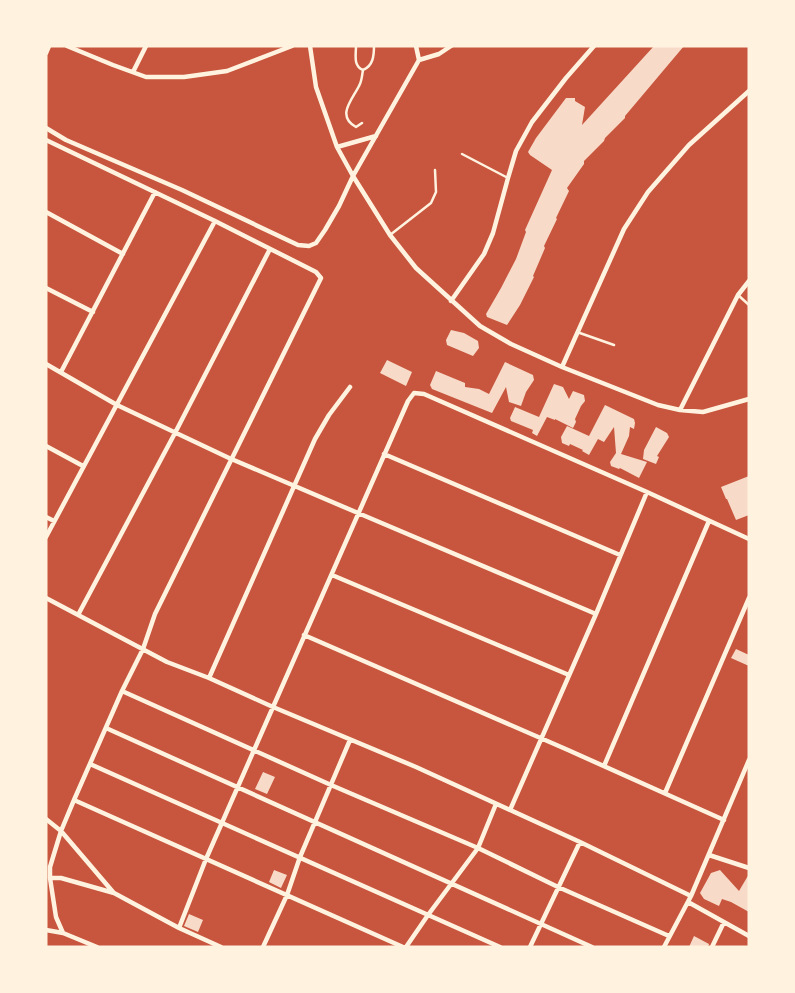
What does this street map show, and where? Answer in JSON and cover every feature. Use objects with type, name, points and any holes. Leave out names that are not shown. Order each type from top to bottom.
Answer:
[{"type":"street","points":[[46,53],[49,46]]},
{"type":"street","points":[[66,46],[146,77],[184,77],[227,71],[292,46]]},
{"type":"street","points":[[133,72],[146,46]]},
{"type":"street","points":[[310,46],[316,87],[337,147],[353,176],[390,235],[416,268],[480,326],[511,344],[562,367],[658,404],[680,410],[703,412],[749,399]]},
{"type":"street","points":[[46,128],[66,140],[182,190],[298,245],[309,246],[316,243],[325,230],[353,176],[419,60],[416,46]]},
{"type":"street","points":[[419,60],[439,54],[450,46]]},
{"type":"street","points":[[451,301],[484,254],[493,233],[516,151],[532,122],[594,46]]},
{"type":"street","points":[[562,367],[624,229],[648,192],[689,145],[749,91]]},
{"type":"street","points":[[337,147],[376,136]]},
{"type":"street","points":[[46,140],[215,220],[316,272],[320,278],[155,614],[143,649],[122,691],[61,831],[48,866],[48,879],[56,917],[63,933]]},
{"type":"street","points":[[61,372],[155,192]]},
{"type":"street","points":[[46,212],[123,254]]},
{"type":"street","points":[[46,537],[215,220]]},
{"type":"street","points":[[78,616],[270,249]]},
{"type":"street","points":[[680,410],[738,295],[749,281]]},
{"type":"street","points":[[46,288],[93,312]]},
{"type":"street","points":[[46,364],[117,405],[232,459],[596,614]]},
{"type":"street","points":[[209,678],[315,439],[329,415],[350,387]]},
{"type":"street","points":[[179,928],[206,859],[304,635],[408,400],[414,394],[424,394],[647,492],[749,540]]},
{"type":"street","points":[[46,446],[83,466]]},
{"type":"street","points":[[384,454],[620,555]]},
{"type":"street","points":[[510,810],[647,492]]},
{"type":"street","points":[[46,517],[54,521]]},
{"type":"street","points":[[604,766],[708,521]]},
{"type":"street","points":[[332,575],[569,675]]},
{"type":"street","points":[[46,598],[167,662],[209,678],[416,767],[580,842],[691,896]]},
{"type":"street","points":[[665,793],[749,598]]},
{"type":"street","points":[[304,635],[542,738],[724,820]]},
{"type":"street","points":[[122,691],[331,785],[478,848],[558,887],[669,936]]},
{"type":"street","points":[[106,728],[592,947]]},
{"type":"street","points":[[263,947],[287,895],[300,858],[350,740]]},
{"type":"street","points":[[664,947],[691,896],[749,760]]},
{"type":"street","points":[[90,764],[500,947]]},
{"type":"street","points":[[74,800],[405,947],[478,848],[496,804]]},
{"type":"street","points":[[46,819],[61,831],[114,893]]},
{"type":"street","points":[[530,947],[580,842]]},
{"type":"street","points":[[708,855],[749,868]]},
{"type":"street","points":[[48,879],[61,878],[114,893],[179,928],[221,947]]},
{"type":"street","points":[[688,902],[749,936]]},
{"type":"street","points":[[712,947],[724,922]]},
{"type":"street","points":[[46,930],[63,933],[97,947]]},
{"type":"lane","points":[[356,46],[356,65],[363,70]]},
{"type":"lane","points":[[363,70],[368,68],[372,62],[374,46]]},
{"type":"lane","points":[[362,123],[356,127],[349,123],[346,115],[347,107],[361,83],[363,70]]},
{"type":"lane","points":[[462,154],[508,178]]},
{"type":"lane","points":[[390,235],[431,203],[436,192],[435,170]]},
{"type":"lane","points":[[738,295],[749,305]]},
{"type":"lane","points":[[577,332],[614,345]]},
{"type":"building","points":[[654,46],[684,46],[625,118],[584,161],[584,164],[567,188],[569,191],[544,246],[545,248],[534,277],[520,305],[507,325],[487,317],[486,314],[516,259],[526,232],[525,230],[552,170],[528,152],[536,138],[566,98],[575,98],[575,101],[585,107],[582,125]]},
{"type":"building","points":[[451,330],[464,333],[478,341],[479,348],[473,356],[447,345],[446,340]]},
{"type":"building","points":[[387,360],[412,372],[406,386],[380,373]]},
{"type":"building","points":[[505,362],[533,375],[534,380],[526,392],[521,406],[509,402],[506,387],[492,413],[432,389],[430,385],[436,371],[465,383],[465,387],[479,389],[489,394]]},
{"type":"building","points":[[554,384],[563,387],[569,399],[573,391],[584,395],[585,401],[575,419],[576,422],[573,428],[547,417],[537,436],[532,433],[533,430],[511,421],[510,418],[515,407],[539,417]]},
{"type":"building","points":[[605,405],[634,419],[634,429],[630,427],[629,436],[621,454],[647,462],[639,478],[620,468],[611,466],[610,462],[616,453],[614,427],[604,442],[598,439],[589,455],[570,444],[569,446],[562,443],[561,437],[567,426],[589,436]]},
{"type":"building","points":[[656,427],[667,433],[669,437],[657,456],[659,457],[656,464],[643,459],[644,450]]},
{"type":"building","points":[[749,476],[749,515],[736,520],[721,487]]},
{"type":"building","points":[[736,649],[749,655],[749,666],[731,658]]},
{"type":"building","points":[[263,772],[275,777],[267,794],[255,789]]},
{"type":"building","points":[[274,870],[287,875],[281,888],[269,882]]},
{"type":"building","points":[[720,870],[739,891],[749,874],[749,912],[722,899],[719,906],[704,899],[700,893],[711,873]]},
{"type":"building","points":[[189,914],[203,920],[198,932],[184,926]]},
{"type":"building","points":[[694,936],[709,944],[708,947],[689,947]]}]
